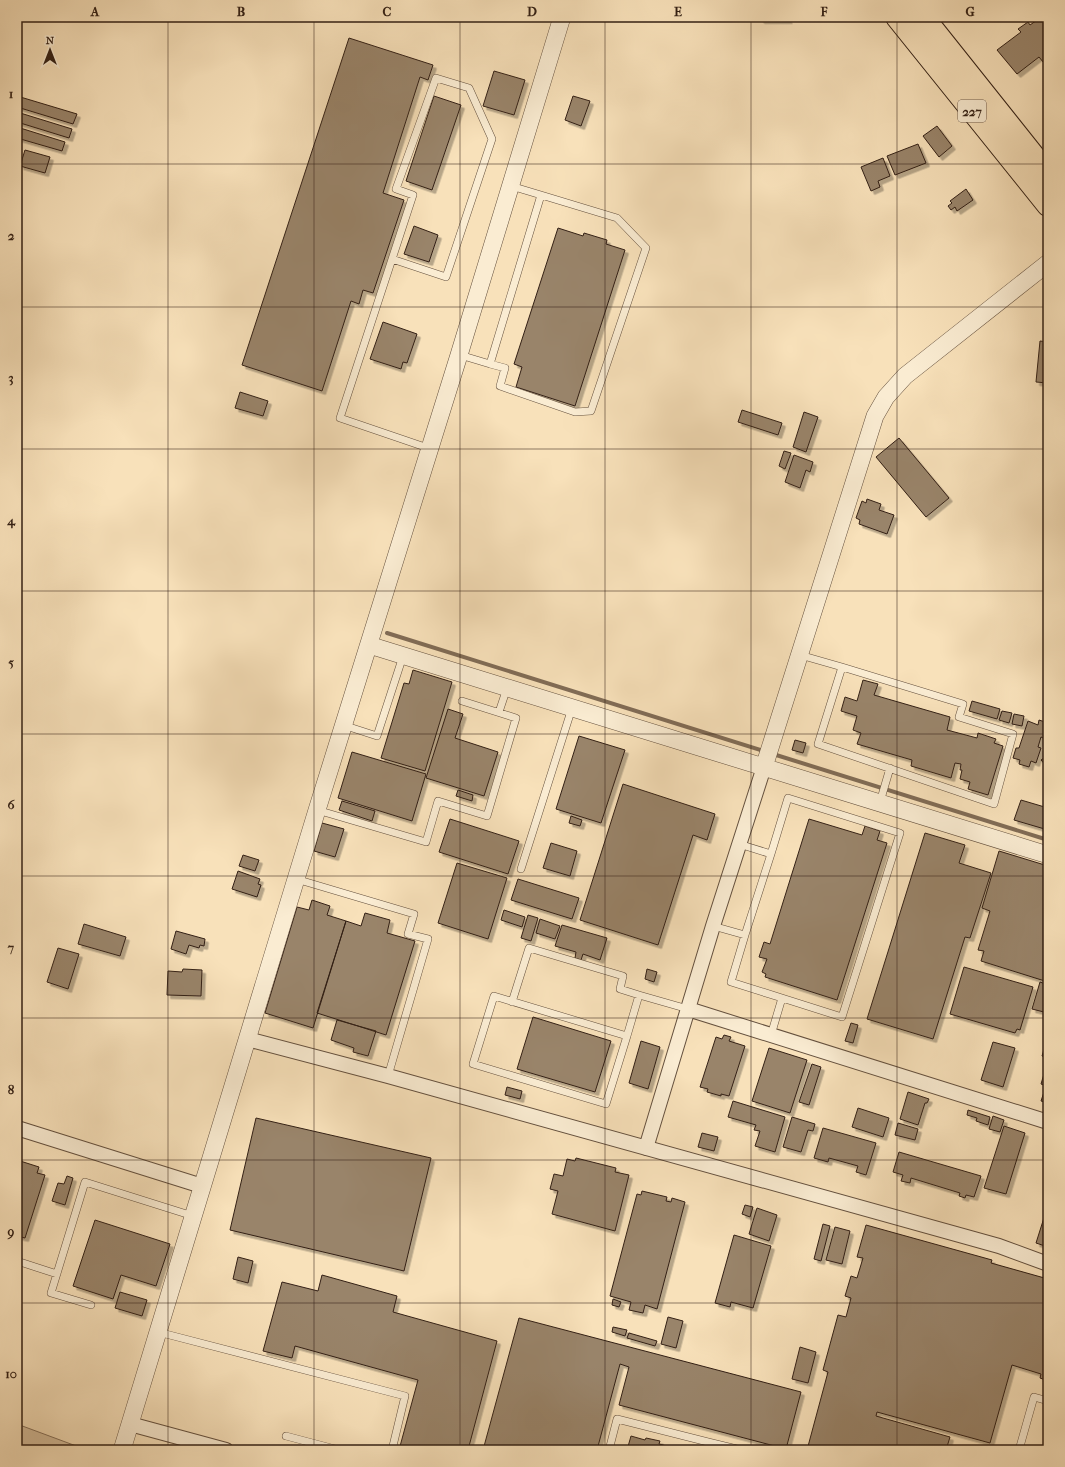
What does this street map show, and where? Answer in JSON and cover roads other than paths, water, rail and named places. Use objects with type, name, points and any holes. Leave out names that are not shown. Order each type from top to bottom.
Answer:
[{"type":"highway","name":"227","points":[[897,17],[1048,205]]},
{"type":"highway","name":"227","points":[[923,17],[1048,174]]},
{"type":"street","points":[[122,1450],[316,810],[369,645],[428,448],[459,354],[562,17]]},
{"type":"street","points":[[646,1148],[713,926],[875,416],[886,397],[905,376],[1048,263]]},
{"type":"street","points":[[369,645],[572,708],[767,757],[881,799],[1048,855]]},
{"type":"street","points":[[688,1009],[1048,1122]]},
{"type":"street","points":[[247,1039],[388,1076],[1000,1246],[1048,1264]]},
{"type":"street","points":[[17,1128],[202,1186]]},
{"type":"street","points":[[130,1424],[226,1450]]},
{"type":"lane","points":[[392,260],[446,277],[492,139],[469,88],[436,78],[396,188],[413,195],[340,418],[428,448]]},
{"type":"lane","points":[[459,354],[505,368],[500,386],[575,412],[591,411],[646,248],[617,218],[511,186]]},
{"type":"lane","points":[[490,364],[541,195]]},
{"type":"lane","points":[[800,654],[963,704],[960,717],[1013,734],[994,804],[818,744],[842,667]]},
{"type":"lane","points":[[343,725],[377,736],[403,656]]},
{"type":"lane","points":[[499,712],[507,688]]},
{"type":"lane","points":[[316,810],[426,842],[438,801],[487,816],[516,718],[462,701]]},
{"type":"lane","points":[[521,869],[572,708]]},
{"type":"lane","points":[[881,799],[890,768]]},
{"type":"lane","points":[[788,798],[900,833],[842,1017],[731,982],[745,935],[788,798]]},
{"type":"lane","points":[[739,844],[771,854]]},
{"type":"lane","points":[[295,879],[414,914],[408,934],[428,939],[388,1076]]},
{"type":"lane","points":[[713,926],[745,935]]},
{"type":"lane","points":[[512,1002],[529,948],[623,976],[620,989],[688,1009]]},
{"type":"lane","points":[[627,1036],[494,996],[473,1064],[606,1104],[627,1036],[639,995]]},
{"type":"lane","points":[[771,1035],[782,998]]},
{"type":"lane","points":[[91,1305],[51,1292],[85,1182],[193,1216]]},
{"type":"lane","points":[[17,1261],[57,1274]]},
{"type":"lane","points":[[158,1332],[405,1396],[392,1450]]},
{"type":"lane","points":[[1019,1450],[1034,1397],[1048,1401]]},
{"type":"lane","points":[[609,1450],[617,1419],[741,1450]]},
{"type":"lane","points":[[286,1436],[339,1450]]},
{"type":"lane","points":[[706,1450],[708,1442]]},
{"type":"waterway","points":[[387,633],[764,751]]},
{"type":"waterway","points":[[773,754],[1048,840]]}]
